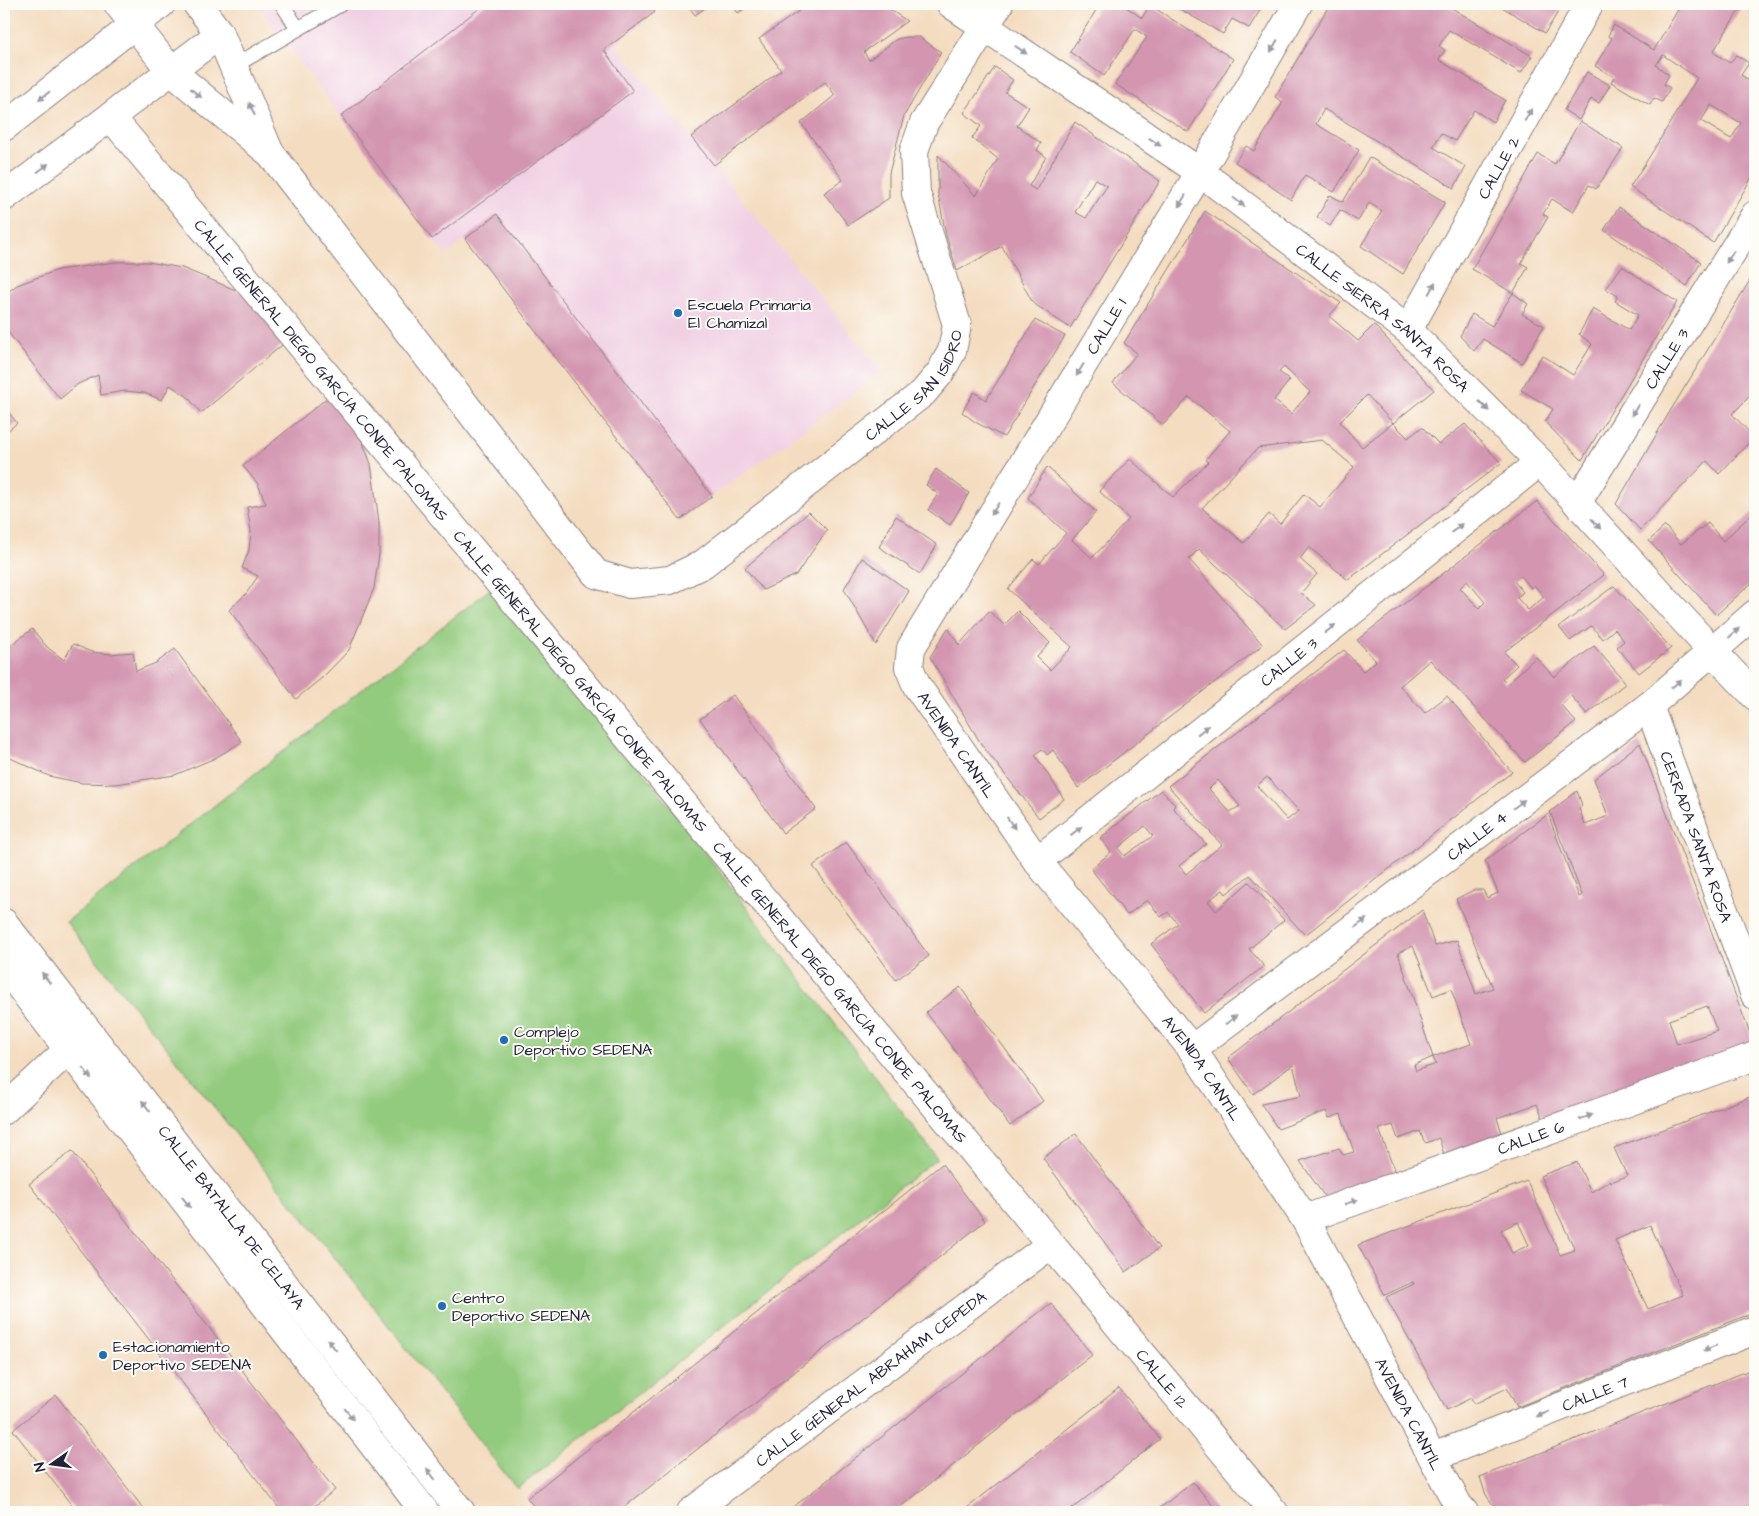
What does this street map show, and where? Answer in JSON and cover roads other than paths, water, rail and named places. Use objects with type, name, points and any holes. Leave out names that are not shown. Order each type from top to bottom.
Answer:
[{"type":"street","points":[[118,4],[171,71],[270,154]]},
{"type":"street","points":[[4,127],[161,4]]},
{"type":"street","points":[[197,4],[220,34],[270,154]]},
{"type":"street","name":"CALLE SIERRA SANTA ROSA","points":[[951,4],[992,15],[1408,330],[1540,462],[1755,696]]},
{"type":"street","name":"CALLE 1","points":[[911,648],[1200,172],[1298,4]]},
{"type":"street","name":"CALLE 2","points":[[1408,330],[1589,4]]},
{"type":"street","name":"CALLE SAN ISIDRO","points":[[270,154],[596,574],[630,584],[670,580],[703,564],[923,393],[944,366],[952,351],[957,324],[916,193],[914,151],[924,123],[992,15]]},
{"type":"street","points":[[4,197],[220,34]]},
{"type":"street","name":"CALLE GENERAL DIEGO GARCÍA CONDE PALOMAS","points":[[110,117],[1050,1245]]},
{"type":"street","name":"CALLE 3","points":[[1577,503],[1755,215]]},
{"type":"street","name":"CALLE 3","points":[[1037,862],[1540,462]]},
{"type":"street","name":"CALLE 4","points":[[1192,1049],[1649,706],[1755,614]]},
{"type":"street","name":"AVENIDA CANTÍL","points":[[911,648],[909,667],[917,686],[1037,862],[1192,1049],[1305,1219],[1458,1505],[1464,1512]]},
{"type":"street","name":"CERRADA SANTA ROSA","points":[[1649,706],[1755,995]]},
{"type":"street","name":"CALLE BATALLA DE CELAYA","points":[[4,923],[461,1512]]},
{"type":"street","name":"CALLE BATALLA DE CELAYA","points":[[4,966],[425,1512]]},
{"type":"street","points":[[4,1110],[69,1049]]},
{"type":"street","name":"CALLE 6","points":[[1305,1219],[1755,1056]]},
{"type":"street","name":"CALLE GENERAL ABRAHAM CEPEDA","points":[[691,1512],[1050,1245]]},
{"type":"street","name":"CALLE 12","points":[[1050,1245],[1274,1512]]},
{"type":"street","name":"CALLE 7","points":[[1433,1457],[1755,1330]]},
{"type":"lane","points":[[282,4],[298,29]]},
{"type":"lane","points":[[234,66],[341,4]]},
{"type":"place","name":"Escuela Primaria El Chamizal","points":[[678,313]]},
{"type":"place","name":"Complejo Deportivo SEDENA","points":[[504,1040]]},
{"type":"place","name":"Centro Deportivo SEDENA","points":[[442,1306]]},
{"type":"place","name":"Estacionamiento Deportivo SEDENA","points":[[103,1355]]}]
